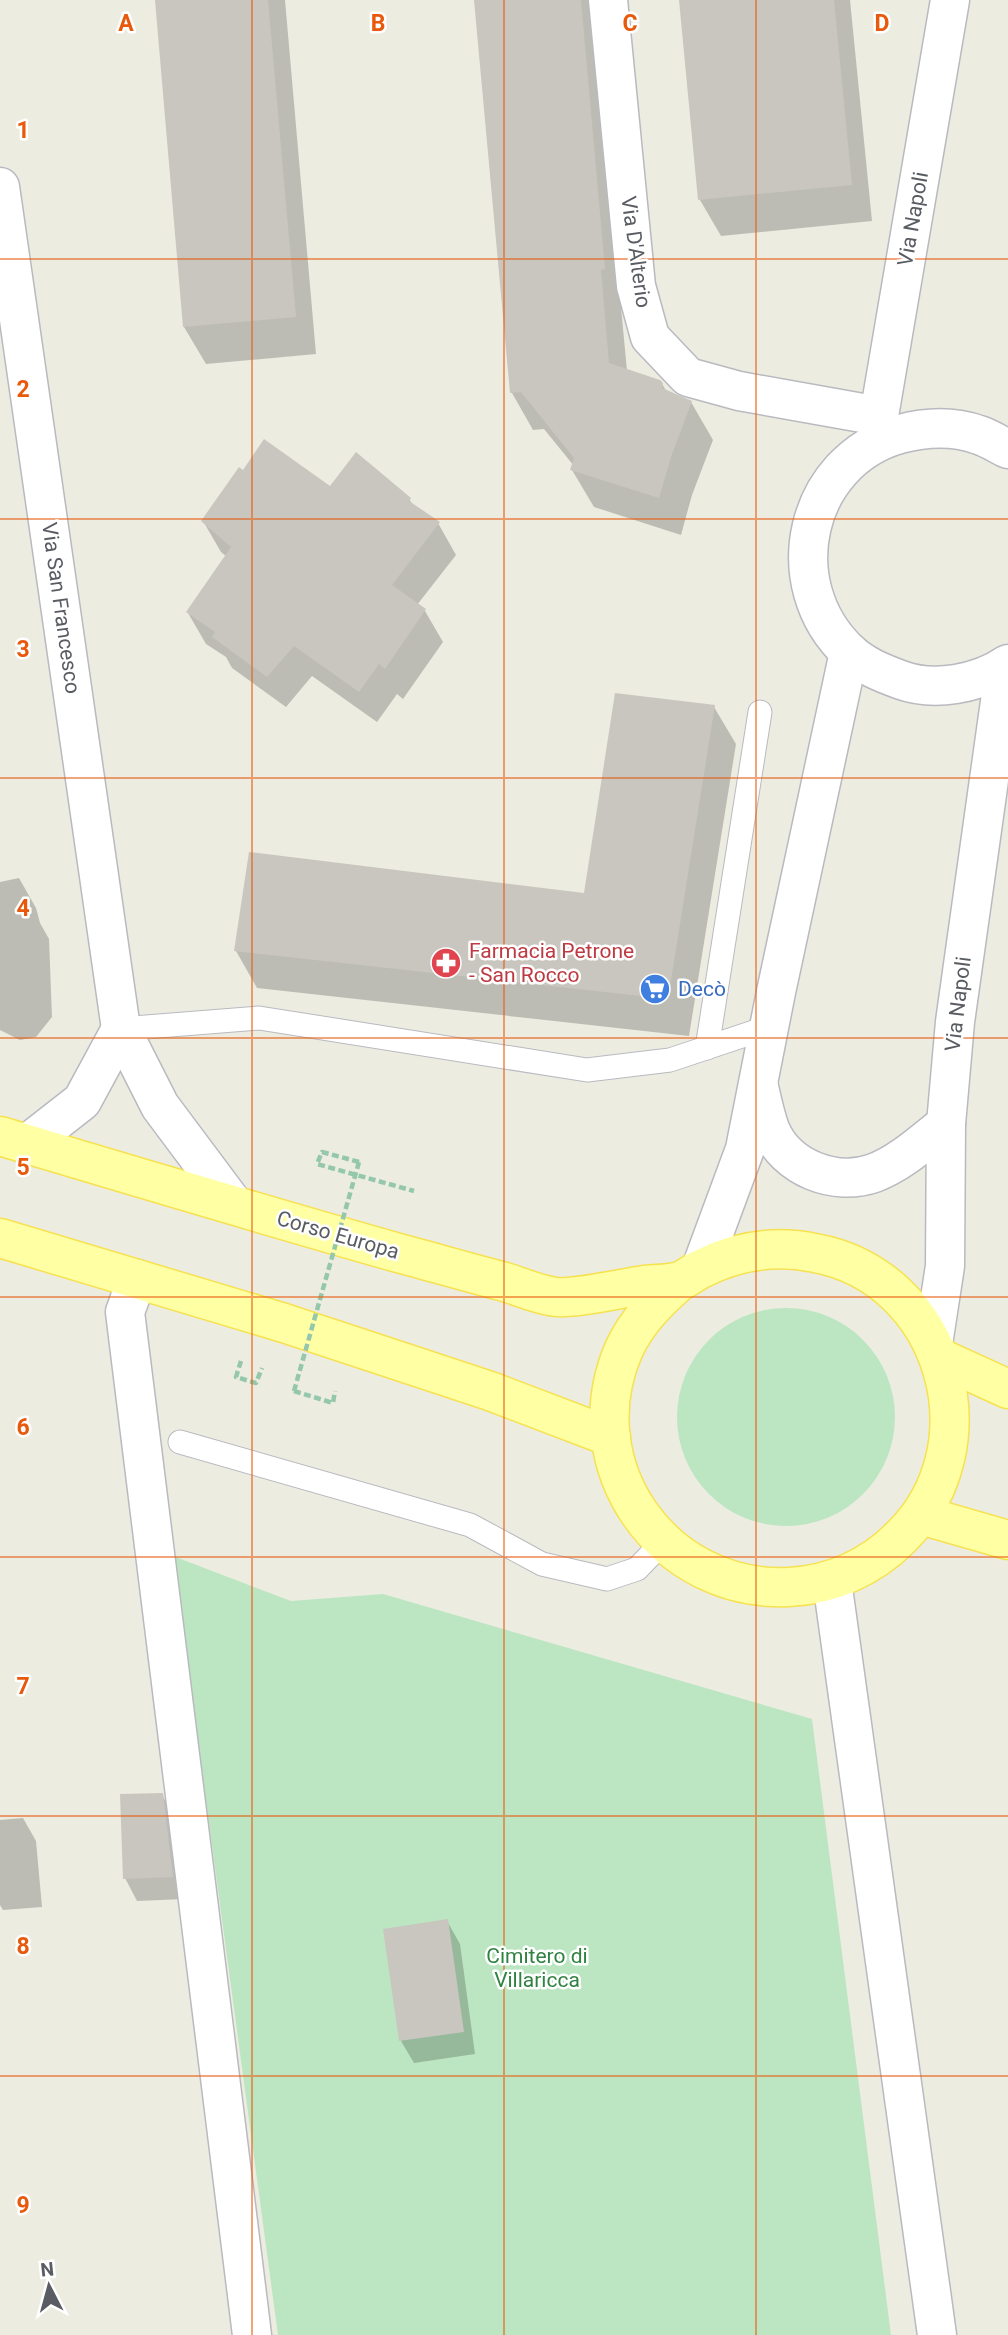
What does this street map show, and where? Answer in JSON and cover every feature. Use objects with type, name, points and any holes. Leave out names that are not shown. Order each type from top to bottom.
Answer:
[{"type":"main road","name":"Corso Europa","points":[[14,1140],[558,1297],[691,1274]]},
{"type":"main road","points":[[0,1238],[284,1323],[464,1382],[611,1437]]},
{"type":"main road","points":[[759,1249],[789,1249],[819,1253],[848,1262],[875,1277],[898,1296],[918,1318],[937,1351],[948,1390],[951,1423],[946,1455],[936,1486],[921,1515],[903,1536],[858,1570],[832,1581],[772,1588],[742,1584],[713,1575],[687,1561],[663,1542],[643,1519],[627,1494],[611,1437],[610,1407],[624,1349],[658,1300],[691,1274],[729,1256],[759,1249]]},
{"type":"main road","points":[[937,1351],[1008,1389]]},
{"type":"main road","points":[[921,1515],[1008,1540]]},
{"type":"street","name":"Via D'Alterio","points":[[608,0],[636,286],[650,337],[688,377],[881,428]]},
{"type":"street","name":"Via Napoli","points":[[881,428],[950,0]]},
{"type":"street","name":"Via San Francesco","points":[[0,187],[121,1029],[160,1106],[234,1205]]},
{"type":"street","points":[[1007,665],[975,680],[942,686],[909,683],[877,672],[849,652],[826,624],[812,591],[807,555],[813,518],[828,485],[881,428],[948,428],[980,435],[1008,449]]},
{"type":"street","points":[[691,1274],[745,1149],[849,652]]},
{"type":"street","name":"Via Napoli","points":[[937,1351],[945,1266],[946,1124],[955,1023],[1007,665]]},
{"type":"street","points":[[14,1140],[82,1101],[121,1029]]},
{"type":"street","points":[[758,1085],[771,1130],[787,1155],[813,1173],[845,1178],[874,1173],[902,1157],[946,1124]]},
{"type":"street","points":[[136,1279],[125,1312],[252,2335]]},
{"type":"street","points":[[832,1581],[937,2335]]},
{"type":"lane","points":[[707,1048],[760,712]]},
{"type":"lane","points":[[121,1029],[259,1018],[587,1070],[670,1060],[769,1027]]},
{"type":"lane","points":[[180,1442],[470,1525],[542,1564],[607,1579],[637,1569],[663,1542]]},
{"type":"path","points":[[294,1391],[359,1163],[321,1152],[317,1164],[414,1191]]},
{"type":"path","points":[[243,1353],[236,1377],[256,1383],[262,1367]]},
{"type":"green space","points":[[797,1308],[828,1316],[847,1326],[863,1340],[877,1356],[887,1375],[895,1417],[887,1459],[877,1478],[863,1494],[847,1508],[828,1518],[797,1526],[775,1526],[744,1518],[725,1508],[695,1478],[685,1459],[679,1438],[677,1406],[685,1375],[695,1356],[725,1326],[744,1316],[765,1310]]},
{"type":"green space","name":"Cimitero di Villaricca","points":[[173,1556],[291,1601],[383,1594],[812,1719],[891,2335],[278,2335]]},
{"type":"building","points":[[155,0],[268,0],[296,317],[183,327]]},
{"type":"building","points":[[474,0],[581,0],[605,269],[601,270],[609,363],[660,380],[663,383],[662,388],[692,401],[659,498],[570,470],[574,458],[521,392],[510,393]]},
{"type":"building","points":[[679,0],[834,0],[852,185],[698,200]]},
{"type":"building","points":[[264,439],[330,486],[356,452],[411,498],[409,501],[440,522],[392,585],[426,609],[385,669],[379,664],[359,692],[294,646],[267,677],[212,637],[215,632],[186,612],[231,547],[201,521],[239,467],[243,470]]},
{"type":"building","points":[[615,693],[715,705],[668,999],[234,951],[249,852],[584,893]]},
{"type":"building","points":[[163,1793],[173,1877],[123,1879],[120,1794]]},
{"type":"building","points":[[448,1919],[464,2032],[399,2041],[383,1929]]},
{"type":"place","name":"Farmacia Petrone - San Rocco","points":[[446,963]]},
{"type":"place","name":"Decò","points":[[655,989]]}]
